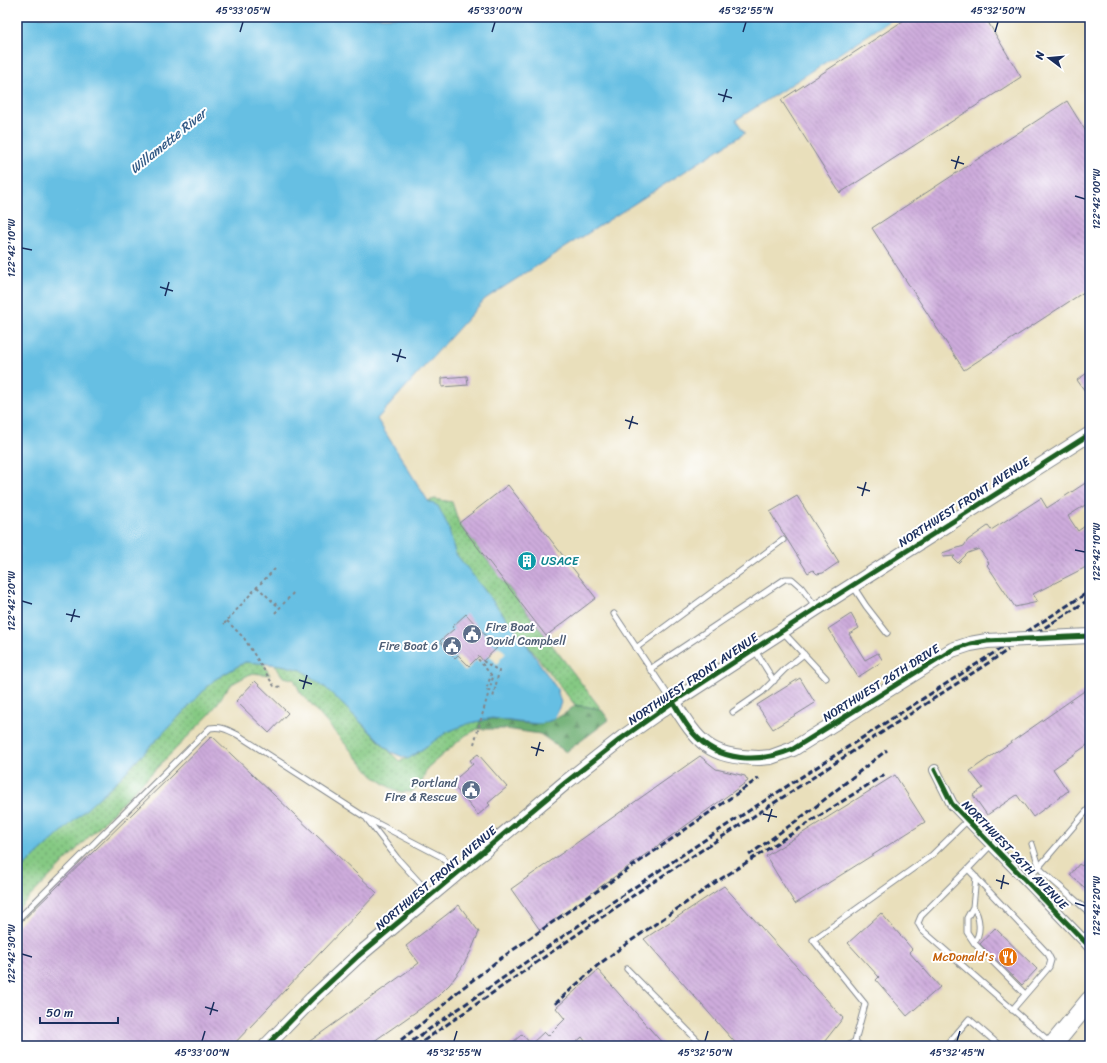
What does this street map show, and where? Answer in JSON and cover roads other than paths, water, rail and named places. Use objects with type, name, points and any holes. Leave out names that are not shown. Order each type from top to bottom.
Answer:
[{"type":"highway","points":[[1052,1045],[1090,1000]]},
{"type":"main road","name":"NORTHWEST FRONT AVENUE","points":[[266,1046],[339,973],[565,783],[622,738],[673,702],[817,608],[1090,434]]},
{"type":"main road","name":"NORTHWEST 26TH DRIVE","points":[[673,702],[693,733],[706,745],[724,754],[742,758],[759,758],[777,755],[793,749],[925,666],[958,648],[987,641],[1090,636]]},
{"type":"street","name":"NORTHWEST 26TH AVENUE","points":[[935,770],[952,804],[1090,947]]},
{"type":"lane","points":[[636,648],[784,540]]},
{"type":"lane","points":[[650,669],[785,579],[792,579],[801,587],[817,608]]},
{"type":"lane","points":[[853,586],[866,606],[887,632]]},
{"type":"lane","points":[[614,614],[673,702]]},
{"type":"lane","points":[[782,631],[826,678]]},
{"type":"lane","points":[[754,649],[774,681]]},
{"type":"lane","points":[[733,712],[762,692],[804,654]]},
{"type":"lane","points":[[17,920],[210,728],[217,727],[226,728],[238,735],[365,817],[442,857],[457,874]]},
{"type":"lane","points":[[1026,882],[1090,807]]},
{"type":"lane","points":[[365,817],[397,858],[431,895]]},
{"type":"lane","points":[[848,1046],[855,1041],[865,1004],[813,940],[932,855],[967,821]]},
{"type":"lane","points":[[1032,844],[1042,871],[1090,913]]},
{"type":"lane","points":[[991,845],[921,916],[918,923],[922,930],[1052,1045]]},
{"type":"lane","points":[[968,869],[1048,954],[1051,960],[1049,967],[1012,1010]]},
{"type":"lane","points":[[976,877],[973,907],[967,918],[967,932],[974,942],[1025,994]]},
{"type":"lane","points":[[973,907],[978,915],[979,925],[978,936],[974,942]]},
{"type":"lane","points":[[1082,939],[1090,932]]},
{"type":"lane","points":[[627,969],[703,1046]]},
{"type":"lane","points":[[946,1046],[969,1019],[1000,1046]]},
{"type":"lane","points":[[855,1041],[860,1046]]},
{"type":"water","name":"Willamette River","points":[[17,17],[896,17],[736,120],[745,133],[485,299],[377,419],[428,501],[438,506],[448,526],[455,553],[529,648],[557,689],[561,703],[554,719],[541,724],[492,718],[467,724],[447,732],[408,759],[391,752],[326,688],[302,670],[282,665],[245,662],[214,680],[118,780],[17,873]]},
{"type":"railway","points":[[405,1046],[611,903],[730,823],[1090,591]]},
{"type":"railway","points":[[1022,642],[1090,599]]},
{"type":"railway","points":[[416,1046],[647,886],[1008,650]]},
{"type":"railway","points":[[749,855],[814,808],[887,750]]},
{"type":"railway","points":[[555,1004],[598,965],[622,947],[716,882],[885,774]]},
{"type":"railway","points":[[401,1040],[437,1011],[456,993],[500,959],[759,778]]},
{"type":"place","name":"USACE","points":[[527,561]]},
{"type":"place","name":"Fire Boat David Campbell","points":[[472,634]]},
{"type":"place","name":"Fire Boat 6","points":[[452,646]]},
{"type":"place","name":"Portland Fire & Rescue","points":[[471,790]]},
{"type":"place","name":"McDonald's","points":[[1008,957]]}]
